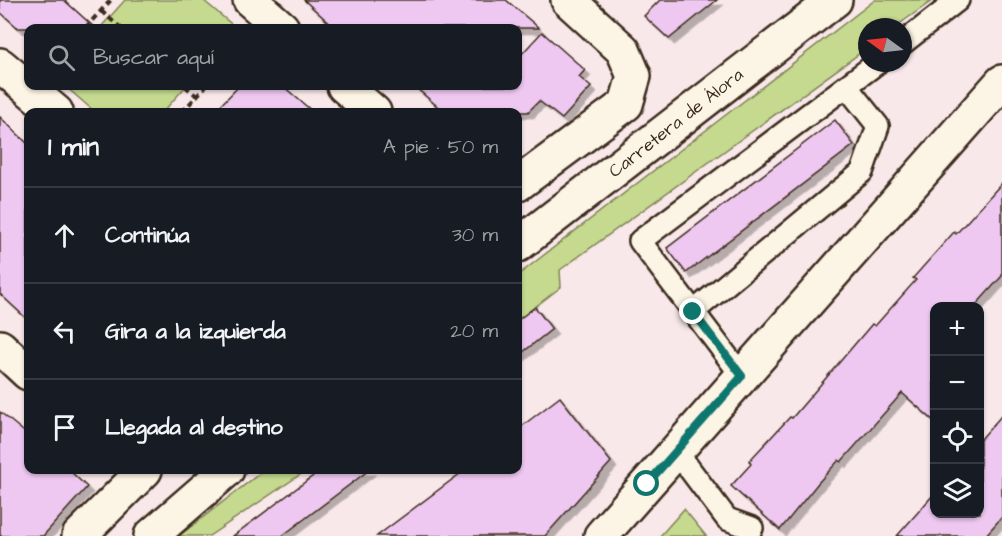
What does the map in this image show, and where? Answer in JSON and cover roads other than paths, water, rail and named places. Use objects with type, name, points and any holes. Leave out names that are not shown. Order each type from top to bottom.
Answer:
[{"type":"street","points":[[250,0],[277,24]]},
{"type":"street","points":[[522,181],[626,104],[634,76],[623,50],[568,0]]},
{"type":"street","name":"Carretera de Álora","points":[[522,242],[835,0]]},
{"type":"street","points":[[0,64],[24,85]]},
{"type":"street","points":[[601,536],[1002,82]]},
{"type":"street","points":[[30,90],[51,108]]},
{"type":"street","points":[[349,90],[369,108]]},
{"type":"street","points":[[0,347],[24,369]]},
{"type":"street","points":[[79,536],[137,474]]},
{"type":"street","points":[[151,536],[222,474]]},
{"type":"lane","points":[[912,36],[958,0]]},
{"type":"lane","points":[[742,376],[640,241],[866,72]]},
{"type":"lane","points":[[693,312],[862,172],[878,126],[847,87]]},
{"type":"lane","points":[[676,451],[727,519],[752,528]]}]
